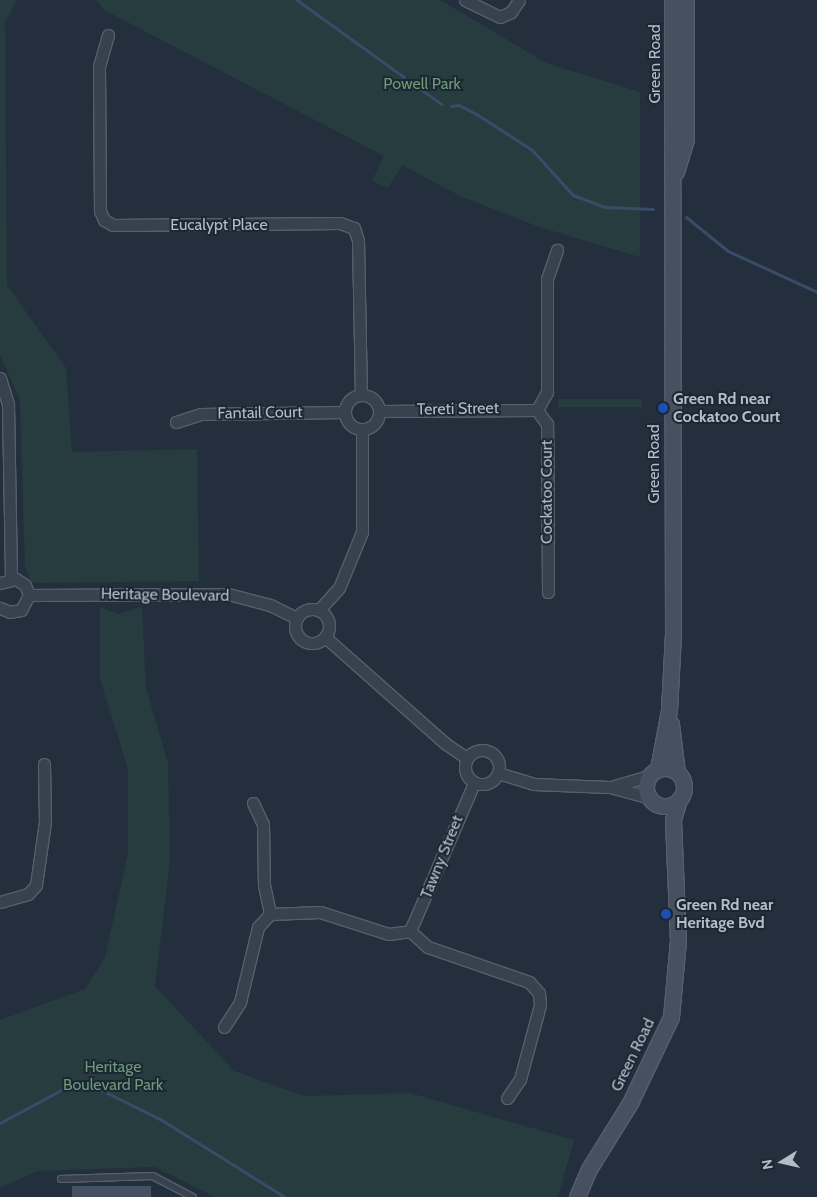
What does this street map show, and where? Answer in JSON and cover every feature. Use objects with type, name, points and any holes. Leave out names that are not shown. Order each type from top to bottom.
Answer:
[{"type":"street","points":[[465,0],[500,17],[511,12],[519,0]]},
{"type":"street","name":"Green Road","points":[[672,0],[673,634],[669,710],[677,772]]},
{"type":"street","name":"Green Road","points":[[672,188],[686,139],[686,0]]},
{"type":"street","name":"Eucalypt Place","points":[[108,35],[99,67],[100,211],[104,220],[113,225],[340,224],[354,228],[358,240],[361,394]]},
{"type":"street","points":[[537,410],[547,392],[547,279],[557,250]]},
{"type":"street","points":[[0,378],[8,405],[11,578]]},
{"type":"street","points":[[361,394],[375,401],[379,411],[375,422],[362,429],[349,423],[345,412],[351,398],[361,394]]},
{"type":"street","name":"Tereti Street","points":[[379,411],[537,410]]},
{"type":"street","name":"Cockatoo Court","points":[[537,410],[547,424],[548,592]]},
{"type":"street","name":"Fantail Court","points":[[176,422],[201,414],[345,412]]},
{"type":"street","points":[[319,610],[329,623],[325,637],[312,643],[301,639],[295,629],[296,618],[304,611],[319,610],[340,588],[362,532],[362,429]]},
{"type":"street","points":[[0,583],[11,578]]},
{"type":"street","points":[[0,608],[16,612],[25,606],[29,595],[25,585],[11,578]]},
{"type":"street","name":"Heritage Boulevard","points":[[29,595],[228,594],[270,605],[296,618]]},
{"type":"street","points":[[325,637],[446,744],[468,758]]},
{"type":"street","name":"Green Road","points":[[654,773],[669,710]]},
{"type":"street","points":[[481,750],[491,753],[498,762],[498,773],[485,784],[474,783],[466,774],[468,758],[481,750]]},
{"type":"street","points":[[0,902],[28,894],[36,885],[45,822],[44,764]]},
{"type":"street","points":[[498,773],[554,787],[610,787],[654,773],[677,772],[684,783],[678,802],[668,807],[610,787]]},
{"type":"street","points":[[652,801],[654,773]]},
{"type":"street","name":"Tawny Street","points":[[410,931],[474,783]]},
{"type":"street","name":"Green Road","points":[[652,801],[675,855]]},
{"type":"street","name":"Green Road","points":[[577,1197],[589,1169],[630,1103],[671,1017],[678,940],[673,820],[678,802]]},
{"type":"street","points":[[253,803],[263,824],[264,886],[270,914]]},
{"type":"street","points":[[224,1027],[240,1002],[258,927],[270,914],[320,912],[389,934],[410,931],[428,947],[529,982],[539,993],[540,1005],[520,1079],[507,1098]]},
{"type":"lane","points":[[61,1179],[153,1176],[193,1197]]},
{"type":"green space","points":[[0,0],[17,0],[5,22],[7,285],[66,368],[72,452],[197,449],[199,581],[38,583],[31,582],[25,567],[20,400],[0,355]]},
{"type":"green space","name":"Powell Park","points":[[96,0],[440,0],[546,63],[640,92],[640,257],[539,227],[460,196],[402,165],[388,188],[372,181],[384,156],[104,10]]},
{"type":"green space","points":[[558,399],[642,399],[642,407],[558,407]]},
{"type":"green space","name":"Heritage Boulevard Park","points":[[100,607],[118,614],[142,607],[146,688],[168,763],[170,861],[155,986],[234,1071],[304,1096],[410,1093],[574,1140],[558,1197],[215,1197],[155,1167],[37,1171],[0,1188],[0,1020],[85,989],[105,957],[128,853],[128,769],[100,679]]},
{"type":"building","points":[[72,1186],[151,1186],[151,1197],[72,1197]]},
{"type":"waterway","points":[[297,0],[441,104]]},
{"type":"waterway","points":[[451,106],[459,105],[478,115],[532,150],[573,195],[605,207],[653,209]]},
{"type":"waterway","points":[[686,217],[728,251],[817,292]]},
{"type":"waterway","points":[[0,1123],[63,1089],[95,1087],[160,1119],[285,1197]]},
{"type":"place","name":"Green Rd near Cockatoo Court","points":[[663,408]]},
{"type":"place","name":"Green Rd near Heritage Bvd","points":[[666,914]]}]
